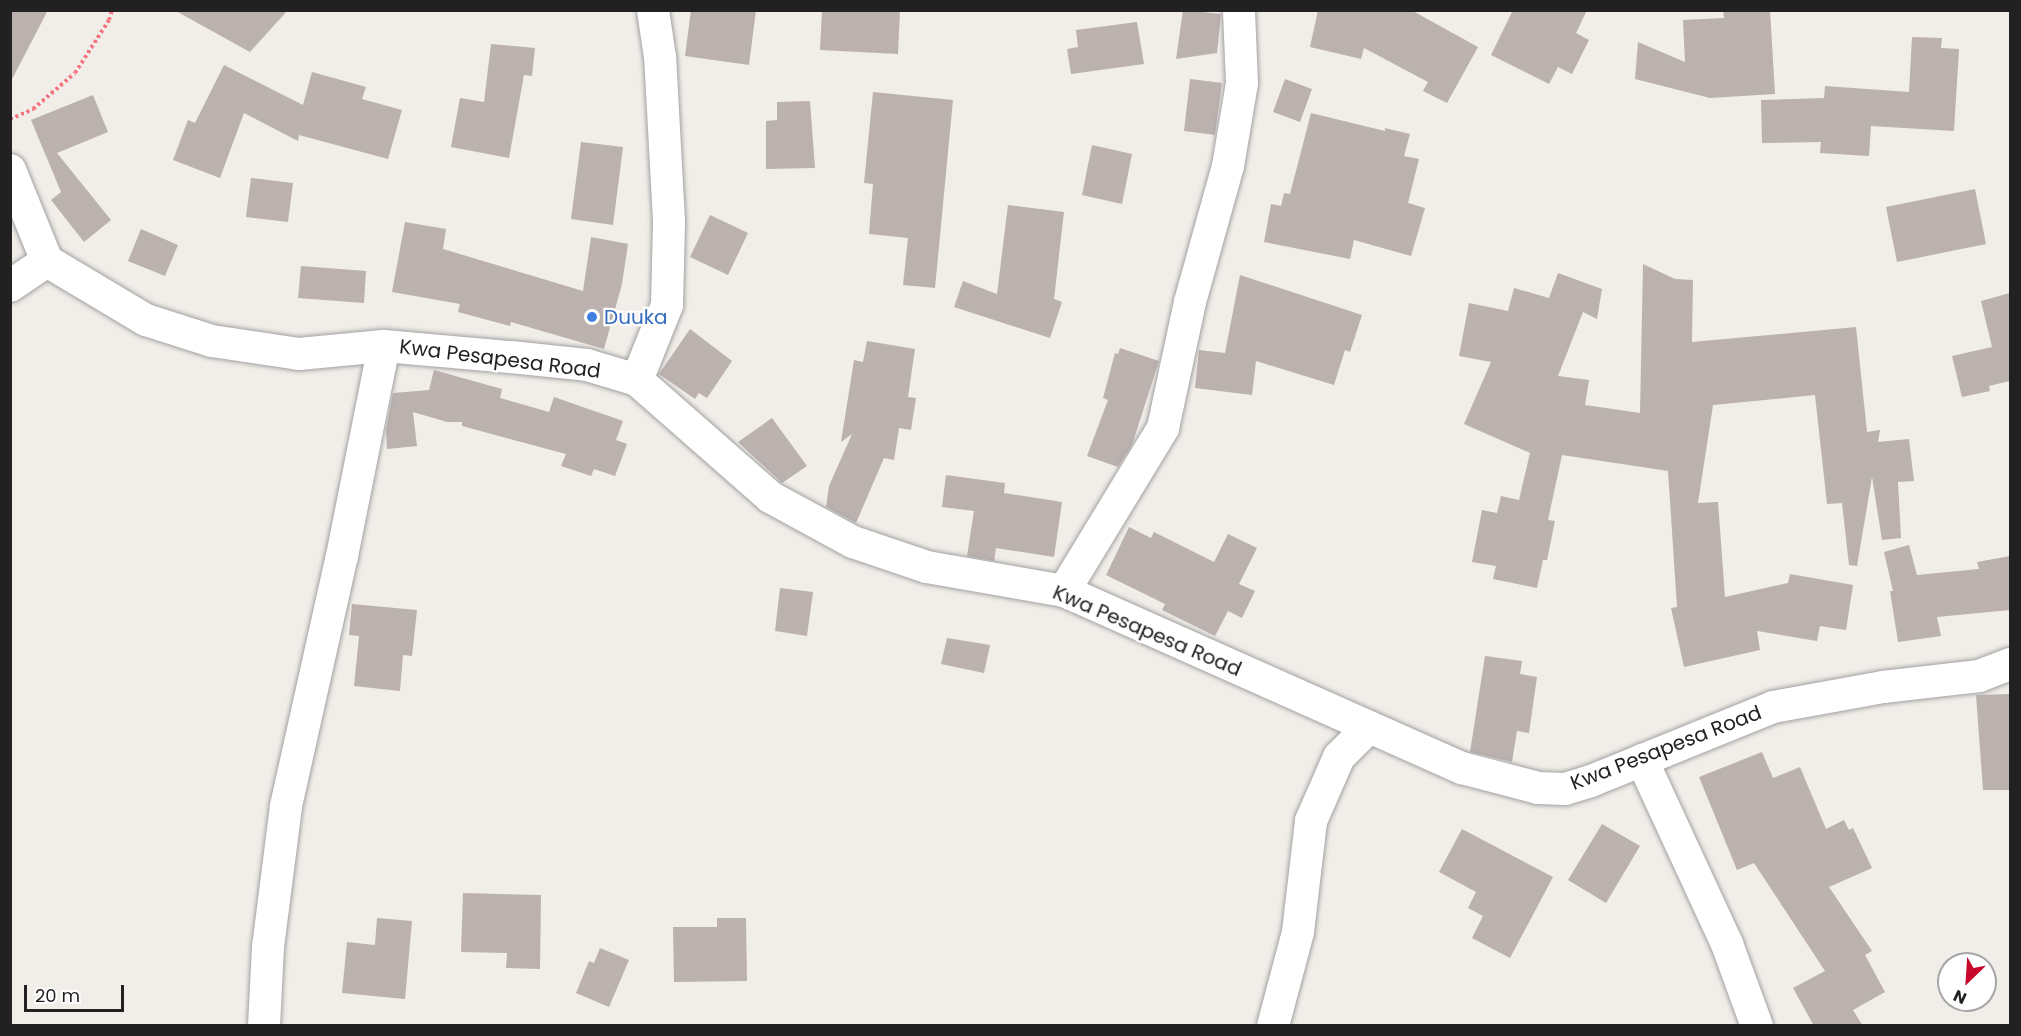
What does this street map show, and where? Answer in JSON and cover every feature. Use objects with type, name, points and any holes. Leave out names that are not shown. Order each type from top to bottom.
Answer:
[{"type":"street","points":[[637,380],[667,305],[669,220],[660,57],[653,10]]},
{"type":"street","points":[[1064,591],[1163,428],[1190,302],[1228,166],[1242,83],[1239,10]]},
{"type":"street","points":[[10,170],[47,261],[10,286]]},
{"type":"street","name":"Kwa Pesapesa Road","points":[[47,261],[146,320],[212,341],[299,354],[384,346],[587,365],[637,380],[770,497],[843,537],[927,567],[1064,591],[1462,768],[1538,788],[1565,789],[1773,707],[1883,687],[1979,676],[2010,664]]},
{"type":"street","points":[[264,1026],[268,947],[286,806],[342,556],[384,346]]},
{"type":"street","points":[[1273,1026],[1299,932],[1311,821],[1339,757],[1368,728]]},
{"type":"street","points":[[1642,760],[1728,944],[1757,1026]]},
{"type":"path","points":[[10,119],[33,109],[75,72],[109,20],[112,10]]},
{"type":"building","points":[[10,10],[48,10],[10,83]]},
{"type":"building","points":[[174,10],[288,10],[250,52]]},
{"type":"building","points":[[691,10],[756,10],[749,65],[685,56]]},
{"type":"building","points":[[822,10],[900,10],[898,54],[820,50]]},
{"type":"building","points":[[1183,10],[1221,14],[1217,53],[1176,59]]},
{"type":"building","points":[[1318,10],[1411,10],[1478,47],[1447,103],[1423,91],[1428,82],[1364,48],[1361,59],[1310,47]]},
{"type":"building","points":[[1513,10],[1587,10],[1576,33],[1589,40],[1572,74],[1558,67],[1549,84],[1491,55]]},
{"type":"building","points":[[1723,10],[1770,10],[1775,94],[1710,98],[1635,79],[1638,42],[1685,62],[1683,20],[1724,18]]},
{"type":"building","points":[[1137,22],[1144,64],[1071,74],[1067,49],[1078,47],[1076,30]]},
{"type":"building","points":[[1912,37],[1942,38],[1941,48],[1959,49],[1954,131],[1871,126],[1869,156],[1820,153],[1821,142],[1762,143],[1761,100],[1824,98],[1825,86],[1909,92]]},
{"type":"building","points":[[491,44],[535,48],[532,76],[524,75],[509,158],[451,147],[460,98],[484,102]]},
{"type":"building","points":[[224,65],[303,105],[312,72],[366,87],[362,99],[402,110],[388,159],[299,135],[298,141],[244,113],[220,178],[173,160],[188,120],[195,123]]},
{"type":"building","points":[[1190,79],[1222,83],[1215,135],[1184,131]]},
{"type":"building","points":[[1285,79],[1312,89],[1300,122],[1273,112]]},
{"type":"building","points":[[873,92],[953,100],[935,288],[903,285],[908,238],[869,234],[873,184],[864,183]]},
{"type":"building","points":[[93,95],[108,132],[57,153],[111,220],[84,242],[51,200],[61,192],[31,120]]},
{"type":"building","points":[[810,101],[815,168],[766,169],[766,121],[777,120],[777,102]]},
{"type":"building","points":[[1311,113],[1385,131],[1385,128],[1410,134],[1404,156],[1419,159],[1408,203],[1425,208],[1411,256],[1354,240],[1350,259],[1264,242],[1271,204],[1281,206],[1284,193],[1290,194]]},
{"type":"building","points":[[581,142],[623,147],[613,225],[571,219]]},
{"type":"building","points":[[1092,145],[1132,154],[1122,204],[1082,195]]},
{"type":"building","points":[[251,178],[293,183],[288,222],[246,217]]},
{"type":"building","points":[[1975,189],[1986,244],[1897,262],[1886,207]]},
{"type":"building","points":[[1008,205],[1064,212],[1054,299],[1062,302],[1050,338],[954,307],[963,281],[997,294]]},
{"type":"building","points":[[710,215],[748,233],[728,275],[690,257]]},
{"type":"building","points":[[405,222],[446,229],[443,249],[583,291],[591,237],[628,244],[622,284],[604,349],[511,322],[510,326],[458,312],[460,304],[392,292]]},
{"type":"building","points":[[141,229],[178,245],[165,276],[128,261]]},
{"type":"building","points":[[1643,264],[1675,279],[1693,280],[1692,342],[1856,327],[1867,432],[1880,430],[1878,442],[1909,439],[1914,481],[1898,482],[1901,538],[1882,540],[1872,477],[1857,566],[1849,565],[1842,503],[1827,504],[1815,395],[1713,405],[1698,503],[1718,502],[1725,597],[1788,583],[1790,574],[1853,585],[1846,630],[1820,626],[1817,641],[1757,631],[1760,650],[1684,667],[1671,608],[1677,607],[1668,471],[1562,455],[1548,520],[1555,521],[1547,560],[1543,560],[1537,588],[1493,579],[1496,566],[1472,562],[1482,510],[1497,513],[1501,496],[1519,500],[1530,453],[1464,424],[1491,362],[1459,356],[1469,303],[1508,311],[1514,288],[1549,298],[1558,273],[1602,289],[1597,319],[1583,312],[1558,376],[1589,380],[1585,405],[1640,413]]},
{"type":"building","points":[[301,266],[366,271],[364,303],[298,298]]},
{"type":"building","points":[[1240,275],[1362,315],[1350,352],[1345,350],[1334,385],[1256,361],[1252,395],[1195,388],[1199,350],[1225,353]]},
{"type":"building","points":[[2010,293],[2010,381],[1989,386],[1990,391],[1962,397],[1952,356],[1992,347],[1981,301]]},
{"type":"building","points":[[690,329],[732,361],[707,398],[699,393],[695,399],[659,374]]},
{"type":"building","points":[[867,341],[915,349],[908,397],[916,398],[911,430],[899,428],[894,460],[884,458],[856,523],[826,507],[829,486],[852,434],[841,442],[854,360],[863,362]]},
{"type":"building","points":[[1120,348],[1159,361],[1132,445],[1118,467],[1087,456],[1108,400],[1103,398],[1115,353],[1118,354]]},
{"type":"building","points":[[434,370],[502,389],[500,398],[549,412],[554,397],[623,421],[616,440],[627,444],[615,476],[594,469],[591,476],[561,466],[566,454],[462,426],[462,422],[447,422],[413,412],[417,446],[387,449],[386,430],[393,393],[429,390]]},
{"type":"building","points":[[772,418],[807,466],[782,483],[738,442]]},
{"type":"building","points":[[946,475],[1005,483],[1004,493],[1062,502],[1054,557],[996,548],[994,561],[967,556],[974,511],[942,507]]},
{"type":"building","points":[[1129,527],[1151,538],[1154,532],[1214,562],[1228,534],[1257,548],[1239,584],[1255,591],[1242,618],[1228,611],[1215,636],[1162,610],[1165,604],[1106,575]]},
{"type":"building","points":[[1909,545],[1917,575],[1979,569],[1977,562],[2010,556],[2010,610],[1937,617],[1941,636],[1898,642],[1890,591],[1893,591],[1884,552]]},
{"type":"building","points":[[780,588],[813,592],[807,636],[775,631]]},
{"type":"building","points":[[352,604],[417,610],[412,656],[403,655],[400,691],[354,686],[359,636],[349,635]]},
{"type":"building","points":[[947,638],[990,645],[984,673],[941,664]]},
{"type":"building","points":[[1485,656],[1522,661],[1520,674],[1537,677],[1529,733],[1517,731],[1512,762],[1470,752]]},
{"type":"building","points":[[2010,694],[2010,790],[1983,790],[1976,695]]},
{"type":"building","points":[[1762,752],[1773,778],[1800,767],[1826,829],[1844,820],[1849,830],[1853,828],[1872,868],[1829,887],[1872,951],[1865,955],[1885,992],[1853,1010],[1863,1026],[1814,1026],[1793,988],[1825,971],[1754,863],[1737,870],[1699,777]]},
{"type":"building","points":[[1602,824],[1640,846],[1606,903],[1568,880]]},
{"type":"building","points":[[1462,829],[1553,877],[1510,958],[1472,938],[1483,916],[1468,908],[1476,892],[1439,872]]},
{"type":"building","points":[[463,893],[541,895],[540,969],[506,968],[507,953],[461,952]]},
{"type":"building","points":[[377,918],[412,921],[405,999],[342,993],[347,942],[375,945]]},
{"type":"building","points":[[717,918],[746,918],[747,981],[674,982],[673,927],[717,927]]},
{"type":"building","points":[[600,948],[629,960],[609,1007],[576,993],[589,961],[594,963]]},
{"type":"place","name":"Duuka","points":[[592,317]]}]
